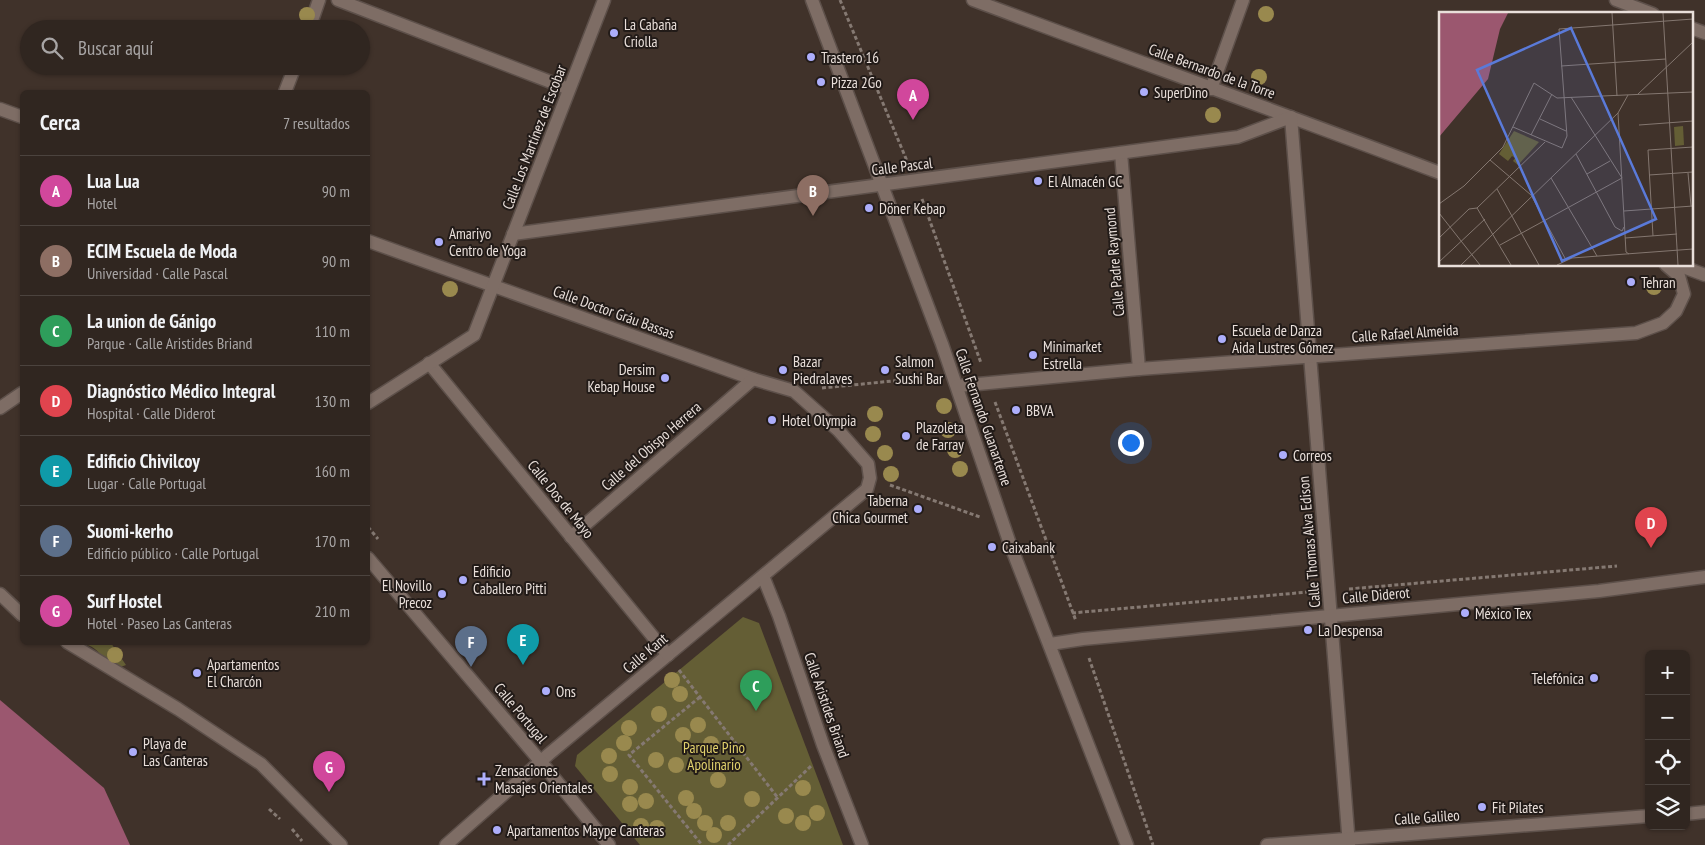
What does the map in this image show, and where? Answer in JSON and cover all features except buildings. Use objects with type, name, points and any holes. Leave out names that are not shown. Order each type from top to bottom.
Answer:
[{"type":"street","points":[[311,20],[319,0]]},
{"type":"street","points":[[338,0],[569,89]]},
{"type":"street","name":"Calle Los Martínez de Escobar","points":[[370,401],[474,335],[604,0]]},
{"type":"street","name":"Calle Fernando Guanarteme","points":[[812,0],[867,142],[881,185],[955,381],[1004,526],[1127,845]]},
{"type":"street","name":"Calle Bernardo de la Torre","points":[[973,0],[1439,174]]},
{"type":"street","points":[[1211,88],[1243,0]]},
{"type":"street","points":[[1618,4],[1646,12]]},
{"type":"street","points":[[1692,28],[1705,32]]},
{"type":"street","points":[[286,90],[292,75]]},
{"type":"street","points":[[0,109],[20,116]]},
{"type":"street","name":"Calle Pascal","points":[[513,234],[1238,138],[1291,117]]},
{"type":"street","name":"Calle Thomas Alva Edison","points":[[1291,117],[1349,842]]},
{"type":"street","name":"Calle Padre Raymond","points":[[1122,153],[1139,369]]},
{"type":"street","name":"Calle Doctor Gráu Bassas","points":[[370,242],[753,379],[794,391],[839,431],[868,464],[869,483]]},
{"type":"street","name":"Calle Rafael Almeida","points":[[955,381],[988,384],[1139,369],[1636,332],[1663,323],[1676,311],[1684,294],[1679,276],[1667,266]]},
{"type":"street","points":[[1681,266],[1705,275]]},
{"type":"street","name":"Calle Dos de Mayo","points":[[429,363],[672,660]]},
{"type":"street","name":"Calle del Obispo Herrera","points":[[571,537],[753,379]]},
{"type":"street","points":[[0,408],[20,394]]},
{"type":"street","name":"Calle Kant","points":[[446,845],[541,762],[672,660],[763,576],[869,483]]},
{"type":"street","name":"Calle Portugal","points":[[370,560],[609,845]]},
{"type":"street","name":"Calle Aristides Briand","points":[[763,576],[823,745],[862,845]]},
{"type":"street","name":"Calle Diderot","points":[[1050,644],[1599,590],[1705,577]]},
{"type":"street","points":[[0,594],[20,613]]},
{"type":"street","points":[[72,645],[178,709],[261,764],[341,845]]},
{"type":"street","points":[[1690,814],[1705,812]]},
{"type":"street","name":"Calle Galileo","points":[[1267,845],[1349,842],[1645,816]]},
{"type":"path","points":[[840,0],[915,180],[1083,640],[1153,845]]},
{"type":"path","points":[[794,391],[955,381]]},
{"type":"path","points":[[869,483],[1004,526]]},
{"type":"path","points":[[1072,613],[1626,565]]},
{"type":"path","points":[[672,660],[778,798]]},
{"type":"path","points":[[700,697],[629,755],[702,845]]},
{"type":"path","points":[[728,845],[813,765]]},
{"type":"path","points":[[269,809],[280,818]]},
{"type":"path","points":[[292,829],[302,841]]},
{"type":"green space","name":"Parque Pino Apolinario","points":[[743,617],[759,623],[843,845],[640,845],[575,766],[577,755]]},
{"type":"green space","points":[[88,645],[112,645],[126,665],[120,667],[111,664]]},
{"type":"shaded area","points":[[0,700],[104,788],[130,845],[0,845]]},
{"type":"place","name":"La Cabaña Criolla","points":[[614,33]]},
{"type":"place","name":"Trastero 16","points":[[811,57]]},
{"type":"place","name":"Pizza 2Go","points":[[821,82]]},
{"type":"place","name":"SuperDino","points":[[1144,92]]},
{"type":"place","name":"Lua Lua","points":[[913,120]]},
{"type":"place","name":"El Almacén GC","points":[[1038,181]]},
{"type":"place","name":"Döner Kebap","points":[[869,208]]},
{"type":"place","name":"ECIM Escuela de Moda","points":[[813,216]]},
{"type":"place","name":"Amariyo Centro de Yoga","points":[[439,242]]},
{"type":"place","name":"Tehran","points":[[1631,282]]},
{"type":"place","name":"Escuela de Danza Aida Lustres Gómez","points":[[1222,339]]},
{"type":"place","name":"Minimarket Estrella","points":[[1033,355]]},
{"type":"place","name":"Bazar Piedralaves","points":[[783,370]]},
{"type":"place","name":"Salmon Sushi Bar","points":[[885,370]]},
{"type":"place","name":"Dersim Kebap House","points":[[665,378]]},
{"type":"place","name":"BBVA","points":[[1016,410]]},
{"type":"place","name":"Hotel Olympia","points":[[772,420]]},
{"type":"place","name":"Plazoleta de Farray","points":[[906,436]]},
{"type":"place","name":"Correos","points":[[1283,455]]},
{"type":"place","name":"Taberna Chica Gourmet","points":[[918,509]]},
{"type":"place","name":"Caixabank","points":[[992,547]]},
{"type":"place","name":"Diagnóstico Médico Integral","points":[[1651,548]]},
{"type":"place","name":"Edificio Caballero Pitti","points":[[463,580]]},
{"type":"place","name":"El Novillo Precoz","points":[[442,594]]},
{"type":"place","name":"México Tex","points":[[1465,613]]},
{"type":"place","name":"La Despensa","points":[[1308,630]]},
{"type":"place","name":"Edificio Chivilcoy","points":[[523,665]]},
{"type":"place","name":"Suomi-kerho","points":[[471,667]]},
{"type":"place","name":"Apartamentos El Charcón","points":[[197,673]]},
{"type":"place","name":"Telefónica","points":[[1594,678]]},
{"type":"place","name":"Ons","points":[[546,691]]},
{"type":"place","name":"La union de Gánigo","points":[[756,711]]},
{"type":"place","name":"Playa de Las Canteras","points":[[133,752]]},
{"type":"place","name":"Zensaciones Masajes Orientales","points":[[484,779]]},
{"type":"place","name":"Surf Hostel","points":[[329,792]]},
{"type":"place","name":"Fit Pilates","points":[[1482,807]]},
{"type":"place","name":"Apartamentos Maype Canteras","points":[[497,830]]}]
